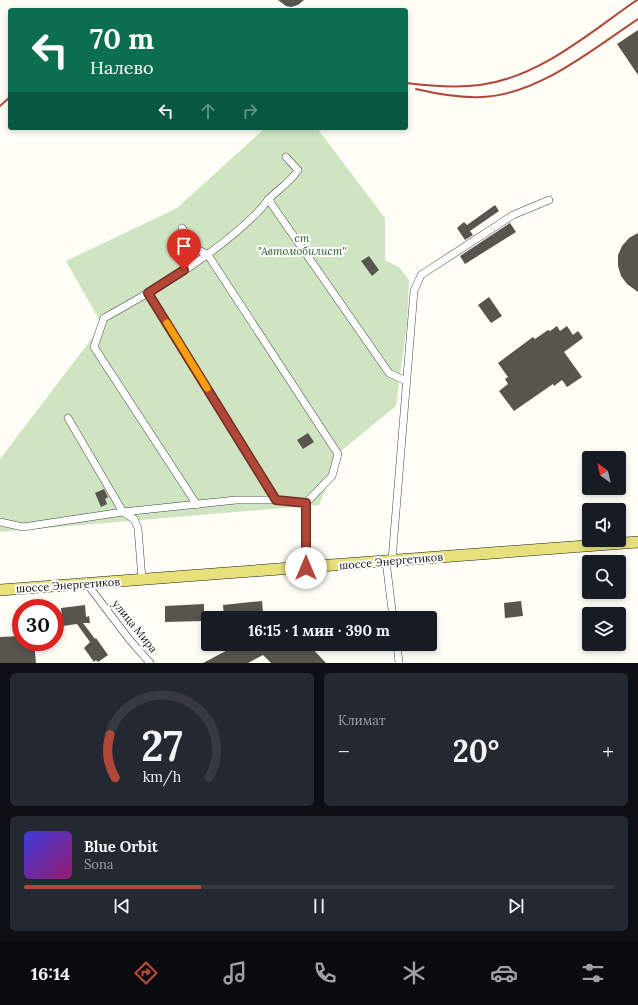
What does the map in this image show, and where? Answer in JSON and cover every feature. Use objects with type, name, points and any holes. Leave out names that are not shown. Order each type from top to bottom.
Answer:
[{"type":"main road","name":"шоссе Энергетиков","points":[[0,590],[638,542]]},
{"type":"street","points":[[197,505],[94,347],[104,318],[148,293],[208,255],[256,214],[268,199],[293,179],[298,170],[286,157]]},
{"type":"street","points":[[268,199],[389,373],[406,381]]},
{"type":"street","points":[[393,611],[389,561],[414,291],[421,276],[513,215],[549,200]]},
{"type":"street","points":[[182,228],[195,248],[208,255],[338,454],[332,476],[306,503],[306,568]]},
{"type":"street","points":[[148,293],[276,500]]},
{"type":"street","points":[[68,418],[123,512],[134,518],[138,528],[142,580]]},
{"type":"street","points":[[0,522],[23,527],[123,512],[236,500],[276,500],[306,503]]},
{"type":"street","name":"улица Мира","points":[[91,583],[92,589],[129,639],[150,663]]},
{"type":"street","points":[[398,651],[399,663]]},
{"type":"green space","name":"ст \"Автомобилист\"","points":[[263,130],[319,130],[385,218],[385,260],[400,268],[409,280],[407,324],[396,406],[341,451],[319,505],[0,532],[0,459],[102,325],[66,261],[177,208]]},
{"type":"building","points":[[278,0],[304,0],[298,5],[291,7],[286,6]]},
{"type":"building","points":[[638,30],[638,75],[617,44]]},
{"type":"building","points":[[495,205],[499,211],[470,231],[473,235],[465,240],[457,228],[464,222],[467,225]]},
{"type":"building","points":[[510,223],[516,232],[465,264],[460,256]]},
{"type":"building","points":[[638,233],[638,292],[627,284],[621,276],[618,266],[618,255],[622,246],[629,238]]},
{"type":"building","points":[[369,256],[379,270],[372,276],[361,261]]},
{"type":"building","points":[[489,297],[502,316],[491,323],[478,305]]},
{"type":"building","points":[[557,326],[560,331],[567,326],[573,335],[578,331],[583,338],[564,352],[582,377],[567,387],[562,380],[554,386],[553,384],[514,411],[499,391],[508,384],[505,379],[508,377],[498,363],[533,337],[535,339]]},
{"type":"building","points":[[308,433],[314,442],[303,449],[297,440]]},
{"type":"building","points":[[104,489],[108,497],[105,499],[107,504],[101,507],[95,493]]},
{"type":"building","points":[[262,601],[263,611],[224,611],[223,605]]},
{"type":"building","points":[[521,601],[523,616],[505,618],[504,603]]},
{"type":"building","points":[[204,604],[204,611],[201,611],[201,621],[165,622],[165,606]]},
{"type":"building","points":[[85,605],[86,617],[89,616],[90,623],[83,623],[108,655],[98,662],[96,660],[94,662],[84,648],[90,642],[77,624],[64,626],[64,608]]},
{"type":"building","points":[[12,636],[12,651],[35,651],[36,663],[0,663],[0,637]]},
{"type":"building","points":[[226,651],[315,651],[326,663],[271,663],[263,655],[248,663],[203,663]]},
{"type":"railway","points":[[408,83],[443,86],[471,86],[502,80],[523,73],[563,52],[637,0]]},
{"type":"railway","points":[[416,89],[465,97],[482,97],[503,94],[524,88],[544,79],[584,56],[638,19]]},
{"type":"railway","points":[[0,106],[8,99]]},
{"type":"slow traffic","points":[[167,323],[207,388]]},
{"type":"route","points":[[184,270],[148,293],[276,500],[306,503],[306,568]]}]
